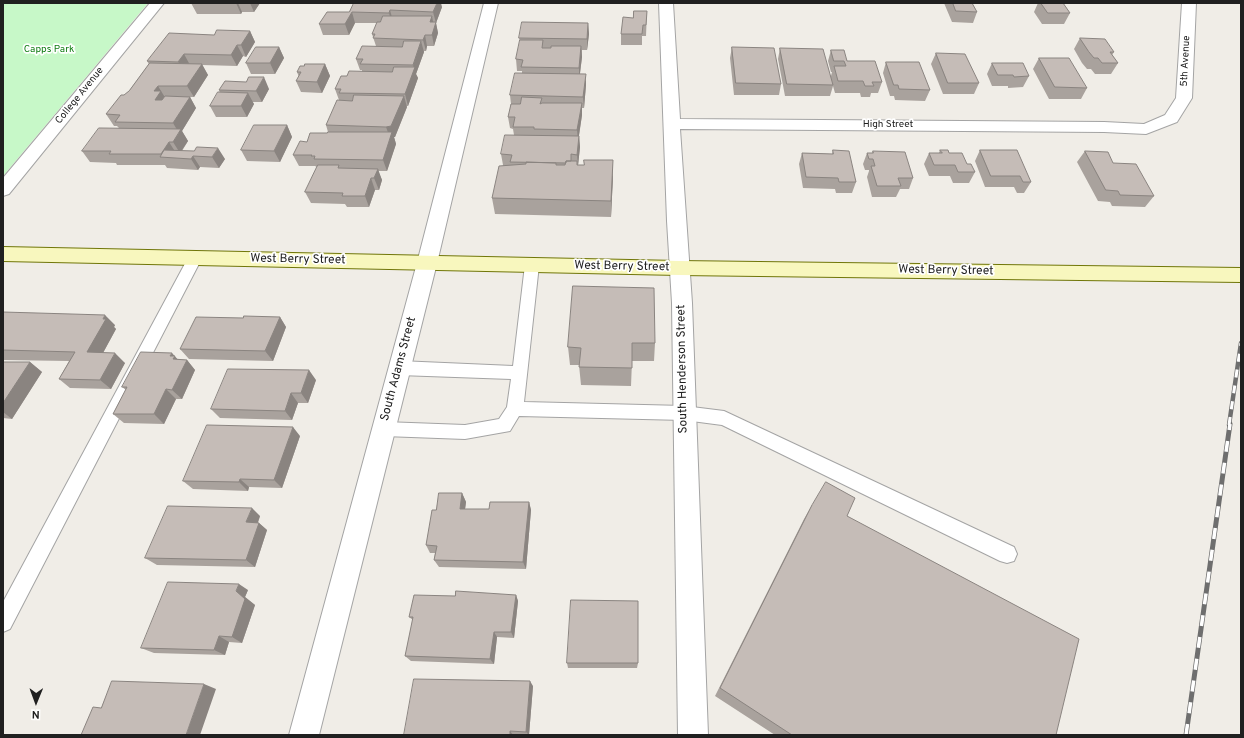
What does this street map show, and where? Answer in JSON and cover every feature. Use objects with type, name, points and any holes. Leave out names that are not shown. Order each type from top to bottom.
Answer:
[{"type":"main road","name":"West Berry Street","points":[[3,254],[679,268],[1241,276]]},
{"type":"street","name":"College Avenue","points":[[3,190],[157,3]]},
{"type":"street","name":"South Adams Street","points":[[304,735],[427,263],[491,3]]},
{"type":"street","name":"South Henderson Street","points":[[666,3],[682,303],[693,735]]},
{"type":"street","name":"5th Avenue","points":[[1104,127],[1146,129],[1171,118],[1184,98],[1189,3]]},
{"type":"street","name":"High Street","points":[[672,124],[1104,127]]},
{"type":"lane","points":[[3,622],[195,258]]},
{"type":"lane","points":[[384,429],[465,432],[504,426],[515,409],[532,265]]},
{"type":"lane","points":[[399,368],[520,373]]},
{"type":"lane","points":[[515,409],[684,413],[724,418],[1007,554]]},
{"type":"green space","name":"Capps Park","points":[[3,3],[148,3],[3,176]]},
{"type":"building","points":[[354,3],[437,3],[433,12],[390,10],[389,13],[352,12],[345,24],[319,24],[327,12],[349,12]]},
{"type":"building","points":[[953,3],[972,3],[977,12],[956,11]]},
{"type":"building","points":[[1041,3],[1063,3],[1070,13],[1048,13]]},
{"type":"building","points":[[634,11],[647,11],[646,25],[643,25],[642,34],[621,34],[623,17],[633,18]]},
{"type":"building","points":[[383,16],[432,16],[430,22],[436,22],[432,35],[425,35],[423,40],[373,38],[375,34],[372,34],[377,22],[380,22]]},
{"type":"building","points":[[522,22],[588,23],[587,39],[519,38]]},
{"type":"building","points":[[217,30],[250,31],[241,45],[237,45],[231,55],[184,54],[178,62],[147,61],[169,33],[214,35]]},
{"type":"building","points":[[1080,38],[1105,39],[1114,52],[1110,52],[1118,63],[1102,63],[1098,58],[1094,58]]},
{"type":"building","points":[[520,40],[543,40],[542,48],[551,48],[551,46],[581,46],[579,68],[521,67],[523,60],[516,59]]},
{"type":"building","points":[[404,41],[421,41],[413,65],[360,64],[363,59],[356,59],[362,46],[402,47]]},
{"type":"building","points":[[256,47],[279,47],[270,63],[246,63]]},
{"type":"building","points":[[732,47],[774,48],[781,84],[736,83]]},
{"type":"building","points":[[780,48],[823,49],[833,85],[787,84]]},
{"type":"building","points":[[831,50],[844,50],[847,61],[875,61],[882,82],[872,82],[874,86],[865,86],[863,81],[838,81],[834,66],[846,66],[844,61],[834,61]]},
{"type":"building","points":[[936,53],[965,54],[979,83],[948,83]]},
{"type":"building","points":[[1039,58],[1069,58],[1087,88],[1055,87]]},
{"type":"building","points":[[886,62],[919,62],[930,90],[899,89],[898,85],[894,85]]},
{"type":"building","points":[[150,63],[202,64],[187,86],[158,86],[154,91],[161,91],[155,100],[162,100],[165,96],[190,97],[173,123],[115,122],[120,115],[106,114],[121,95],[124,95],[129,91]]},
{"type":"building","points":[[992,63],[1023,63],[1029,76],[1014,77],[1013,75],[998,75]]},
{"type":"building","points":[[305,64],[325,64],[317,82],[296,81],[301,72],[297,72],[300,66],[304,66]]},
{"type":"building","points":[[394,67],[415,67],[405,94],[339,93],[341,89],[335,89],[341,76],[347,76],[349,71],[392,72]]},
{"type":"building","points":[[515,73],[586,74],[583,97],[510,95]]},
{"type":"building","points":[[249,77],[264,77],[256,91],[219,90],[225,81],[246,82]]},
{"type":"building","points":[[218,92],[248,93],[241,106],[210,106]]},
{"type":"building","points":[[354,95],[404,96],[391,126],[326,125],[337,100],[352,101]]},
{"type":"building","points":[[522,97],[542,98],[540,104],[582,103],[577,130],[513,127],[515,117],[508,117],[511,104],[520,104]]},
{"type":"building","points":[[254,125],[287,125],[274,151],[241,150]]},
{"type":"building","points":[[99,128],[181,129],[173,142],[169,142],[161,154],[109,154],[111,151],[82,151]]},
{"type":"building","points":[[392,132],[383,160],[314,159],[315,156],[311,156],[312,155],[293,155],[300,141],[307,142],[310,133]]},
{"type":"building","points":[[505,135],[579,136],[577,155],[571,154],[571,161],[566,161],[566,163],[510,162],[512,155],[501,154]]},
{"type":"building","points":[[197,147],[218,148],[212,157],[193,156],[191,159],[160,157],[164,150],[194,151]]},
{"type":"building","points":[[833,150],[849,151],[856,182],[839,182],[838,178],[806,177],[802,153],[833,154]]},
{"type":"building","points":[[940,150],[948,150],[949,153],[962,153],[967,164],[971,164],[975,172],[958,172],[955,165],[934,165],[929,153],[942,153]]},
{"type":"building","points":[[980,150],[1017,150],[1031,182],[1023,182],[1020,176],[991,176]]},
{"type":"building","points":[[873,151],[905,152],[913,178],[898,178],[901,186],[877,186],[871,166],[875,166],[873,159],[869,159],[867,153],[873,153]]},
{"type":"building","points":[[1085,151],[1108,152],[1113,163],[1136,164],[1154,196],[1120,195],[1118,191],[1106,190]]},
{"type":"building","points":[[584,160],[613,160],[611,201],[492,198],[499,166],[526,164],[526,162],[556,163],[556,165],[565,165],[566,161],[577,161],[577,165],[584,165]]},
{"type":"building","points":[[318,165],[339,165],[338,168],[378,169],[374,178],[371,178],[365,196],[342,196],[343,193],[305,192]]},
{"type":"building","points":[[573,286],[654,288],[655,343],[632,343],[632,368],[579,367],[581,348],[568,347]]},
{"type":"building","points":[[3,312],[105,315],[103,319],[106,319],[87,352],[115,353],[100,380],[59,379],[75,352],[3,350]]},
{"type":"building","points":[[244,316],[280,317],[265,351],[180,349],[196,317],[243,318]]},
{"type":"building","points":[[141,352],[172,353],[170,356],[175,356],[173,359],[187,360],[172,390],[166,389],[154,414],[113,414],[127,387],[122,387]]},
{"type":"building","points":[[3,362],[30,362],[3,403]]},
{"type":"building","points":[[228,369],[309,370],[301,393],[291,393],[285,411],[211,409]]},
{"type":"building","points":[[207,425],[293,427],[274,480],[240,479],[239,482],[183,481]]},
{"type":"building","points":[[826,482],[855,498],[847,516],[1079,639],[1056,735],[792,735],[720,688],[812,505]]},
{"type":"building","points":[[439,493],[462,493],[460,509],[489,509],[490,502],[529,502],[523,562],[434,560],[437,546],[426,545],[432,510],[436,510]]},
{"type":"building","points":[[168,506],[252,508],[246,522],[259,523],[246,560],[145,558]]},
{"type":"building","points":[[168,582],[239,584],[236,591],[245,599],[232,637],[219,636],[214,650],[141,648]]},
{"type":"building","points":[[456,591],[516,595],[511,632],[494,632],[490,659],[405,656],[413,617],[409,617],[414,595],[455,596]]},
{"type":"building","points":[[571,600],[638,601],[638,663],[567,663]]},
{"type":"building","points":[[414,679],[530,681],[526,732],[510,731],[510,735],[404,735]]},
{"type":"building","points":[[112,681],[204,684],[186,735],[81,735],[93,707],[101,708]]},
{"type":"railway","points":[[1229,425],[1241,343]]},
{"type":"railway","points":[[1186,735],[1230,424]]}]
